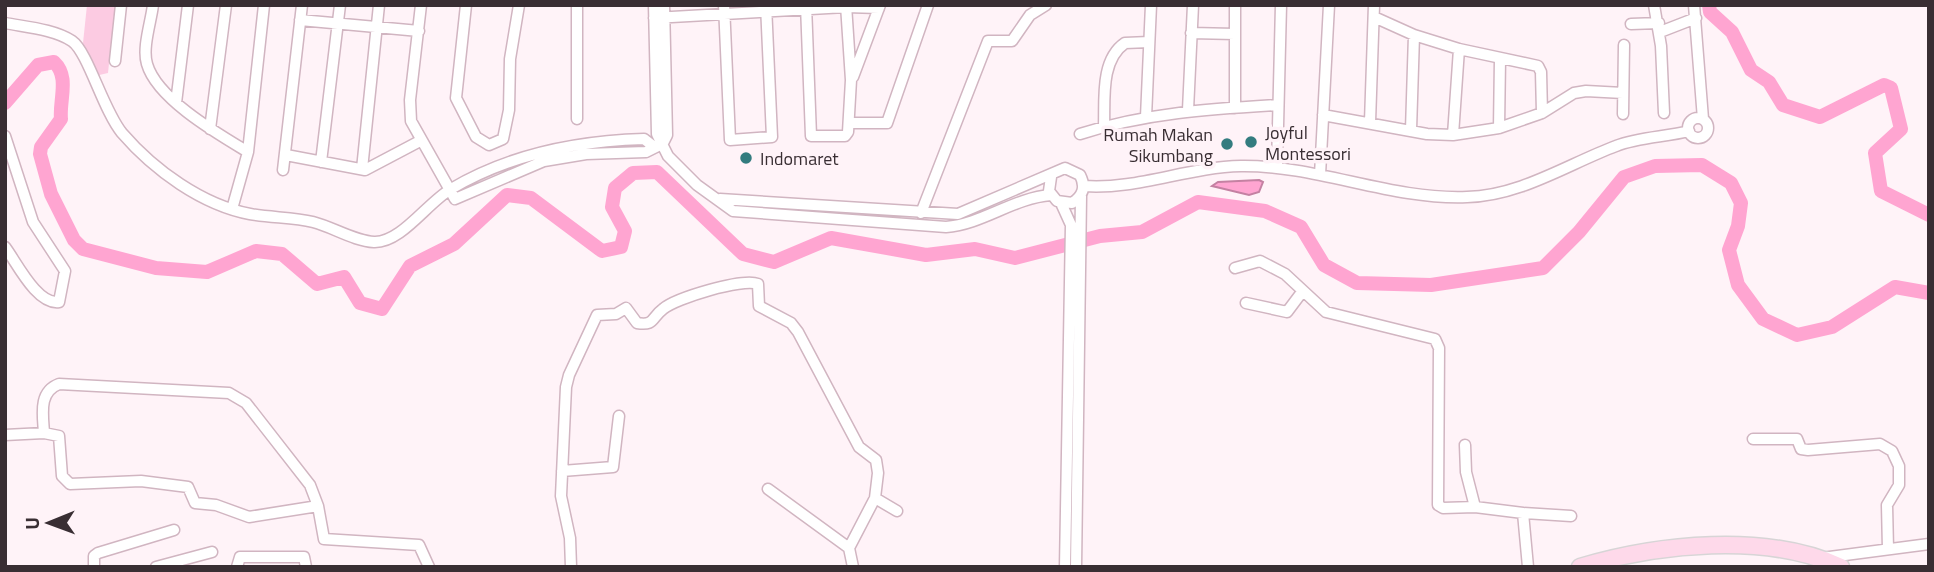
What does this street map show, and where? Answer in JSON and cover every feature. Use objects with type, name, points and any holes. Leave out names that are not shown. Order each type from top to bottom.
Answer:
[{"type":"main road","points":[[1580,567],[1646,552],[1692,547],[1779,549],[1821,558],[1841,567]]},
{"type":"street","points":[[115,61],[121,5]]},
{"type":"street","points":[[153,5],[146,61],[150,72],[176,103],[210,129],[248,152]]},
{"type":"street","points":[[176,103],[188,5]]},
{"type":"street","points":[[210,129],[226,5]]},
{"type":"street","points":[[232,209],[248,152],[264,6],[251,5]]},
{"type":"street","points":[[283,170],[302,5]]},
{"type":"street","points":[[321,162],[340,5]]},
{"type":"street","points":[[362,169],[379,5]]},
{"type":"street","points":[[421,5],[410,100],[411,121],[419,141],[454,198],[530,165],[586,155],[646,152],[657,146]]},
{"type":"street","points":[[466,5],[456,98],[476,137],[489,145],[502,139],[507,124],[510,59],[519,5]]},
{"type":"street","points":[[577,5],[577,119]]},
{"type":"street","points":[[654,5],[659,18]]},
{"type":"street","points":[[657,146],[659,18],[664,5]]},
{"type":"street","points":[[849,123],[887,122],[928,5]]},
{"type":"street","points":[[921,213],[988,41],[1012,41],[1030,15],[1046,5]]},
{"type":"street","points":[[1146,117],[1151,5]]},
{"type":"street","points":[[1188,110],[1192,5]]},
{"type":"street","points":[[1235,5],[1235,108]]},
{"type":"street","points":[[1277,166],[1281,5]]},
{"type":"street","points":[[1321,175],[1329,5]]},
{"type":"street","points":[[1370,122],[1374,5]]},
{"type":"street","points":[[1654,5],[1659,27],[1664,113]]},
{"type":"street","points":[[1061,203],[1072,203],[1082,191],[1199,169],[1277,166],[1423,195],[1470,197],[1520,187],[1620,144],[1689,131],[1697,137],[1706,134],[1708,124],[1703,119],[1694,5]]},
{"type":"street","points":[[806,8],[809,135],[846,135],[851,80],[846,6]]},
{"type":"street","points":[[659,18],[724,9],[879,7],[851,80]]},
{"type":"street","points":[[724,9],[730,140],[772,136],[766,8]]},
{"type":"street","points":[[1374,17],[1414,36],[1539,67],[1542,113]]},
{"type":"street","points":[[1631,24],[1659,27],[1696,18]]},
{"type":"street","points":[[300,20],[419,31]]},
{"type":"street","points":[[5,23],[71,41],[82,52],[110,116],[130,142],[178,181],[232,209],[248,214],[299,218],[374,242],[397,236],[450,190],[510,160],[584,143],[644,139],[657,146],[684,175],[733,211],[946,227],[969,223],[1021,200],[1051,195]]},
{"type":"street","points":[[1191,33],[1235,34]]},
{"type":"street","points":[[1411,130],[1414,36]]},
{"type":"street","points":[[1104,126],[1107,75],[1116,51],[1125,43],[1149,42]]},
{"type":"street","points":[[1623,114],[1624,45]]},
{"type":"street","points":[[1453,135],[1459,49]]},
{"type":"street","points":[[1499,128],[1500,59]]},
{"type":"street","points":[[1323,116],[1453,135],[1499,128],[1542,113],[1574,93],[1586,90],[1623,93]]},
{"type":"street","points":[[1080,134],[1104,126],[1188,110],[1278,105]]},
{"type":"street","points":[[1689,131],[1693,119],[1703,119]]},
{"type":"street","points":[[5,136],[33,222],[65,271],[59,302],[52,303],[42,297],[5,247]]},
{"type":"street","points":[[286,155],[370,169],[419,141]]},
{"type":"street","points":[[584,143],[586,155]]},
{"type":"street","points":[[720,199],[958,214],[1016,188],[1051,177],[1060,169],[1071,169],[1080,176],[1082,191],[1076,225],[1076,567]]},
{"type":"street","points":[[1051,177],[1048,186],[1051,195],[1061,203],[1076,225]]},
{"type":"street","points":[[782,201],[783,214]]},
{"type":"street","points":[[1065,567],[1076,253]]},
{"type":"street","points":[[1235,268],[1260,261],[1285,274],[1317,306],[1333,315],[1390,326],[1436,341],[1437,503],[1442,508],[1475,507],[1571,516]]},
{"type":"street","points":[[571,567],[570,538],[561,496],[569,375],[597,315],[615,314],[626,308],[637,323],[650,323],[655,321],[663,309],[722,285],[752,282],[760,286],[759,306],[788,321],[798,332],[859,447],[876,460],[878,473],[875,498],[849,548],[853,567]]},
{"type":"street","points":[[1247,303],[1287,312],[1302,292]]},
{"type":"street","points":[[44,433],[44,398],[50,388],[59,384],[229,393],[246,403],[290,464],[310,485],[326,540],[419,545],[429,567]]},
{"type":"street","points":[[562,471],[613,467],[619,416]]},
{"type":"street","points":[[5,435],[44,433],[59,436],[62,476],[70,484],[141,481],[188,487],[195,503],[216,505],[249,517],[318,506]]},
{"type":"street","points":[[1754,439],[1797,439],[1801,449],[1808,450],[1880,444],[1892,452],[1899,466],[1899,485],[1887,505],[1888,550]]},
{"type":"street","points":[[1465,446],[1466,472],[1475,507]]},
{"type":"street","points":[[768,489],[849,548]]},
{"type":"street","points":[[875,498],[897,510]]},
{"type":"street","points":[[1523,513],[1528,567]]},
{"type":"street","points":[[94,567],[94,556],[98,553],[174,530]]},
{"type":"street","points":[[1821,558],[1929,544]]},
{"type":"street","points":[[156,567],[212,552]]},
{"type":"street","points":[[237,567],[240,558],[275,561],[304,556],[306,567]]},
{"type":"shaded area","points":[[87,5],[115,5],[108,73],[95,76],[83,43]]},
{"type":"shaded area","points":[[1218,182],[1263,182],[1259,192],[1249,195],[1212,186]]},
{"type":"waterway","points":[[1709,5],[1710,12],[1732,32],[1751,70],[1769,82],[1783,105],[1820,117],[1884,85],[1891,88],[1901,129],[1875,153],[1881,191],[1929,215]]},
{"type":"waterway","points":[[5,103],[38,65],[54,62],[59,68],[63,82],[61,119],[41,147],[40,154],[51,194],[74,240],[83,249],[156,268],[207,272],[256,251],[282,254],[317,284],[344,277],[360,303],[382,309],[410,266],[454,244],[507,195],[531,198],[602,251],[621,247],[625,231],[612,207],[615,188],[633,173],[657,172],[743,254],[774,262],[831,238],[926,255],[975,249],[1015,258],[1100,236],[1142,232],[1198,202],[1265,211],[1301,227],[1324,265],[1357,283],[1431,285],[1543,268],[1579,232],[1624,177],[1655,166],[1702,165],[1731,183],[1741,203],[1738,226],[1729,250],[1738,285],[1763,319],[1797,335],[1832,327],[1895,287],[1929,293]]},
{"type":"place","name":"Joyful Montessori","points":[[1251,142]]},
{"type":"place","name":"Rumah Makan Sikumbang","points":[[1227,144]]},
{"type":"place","name":"Indomaret","points":[[746,158]]}]
